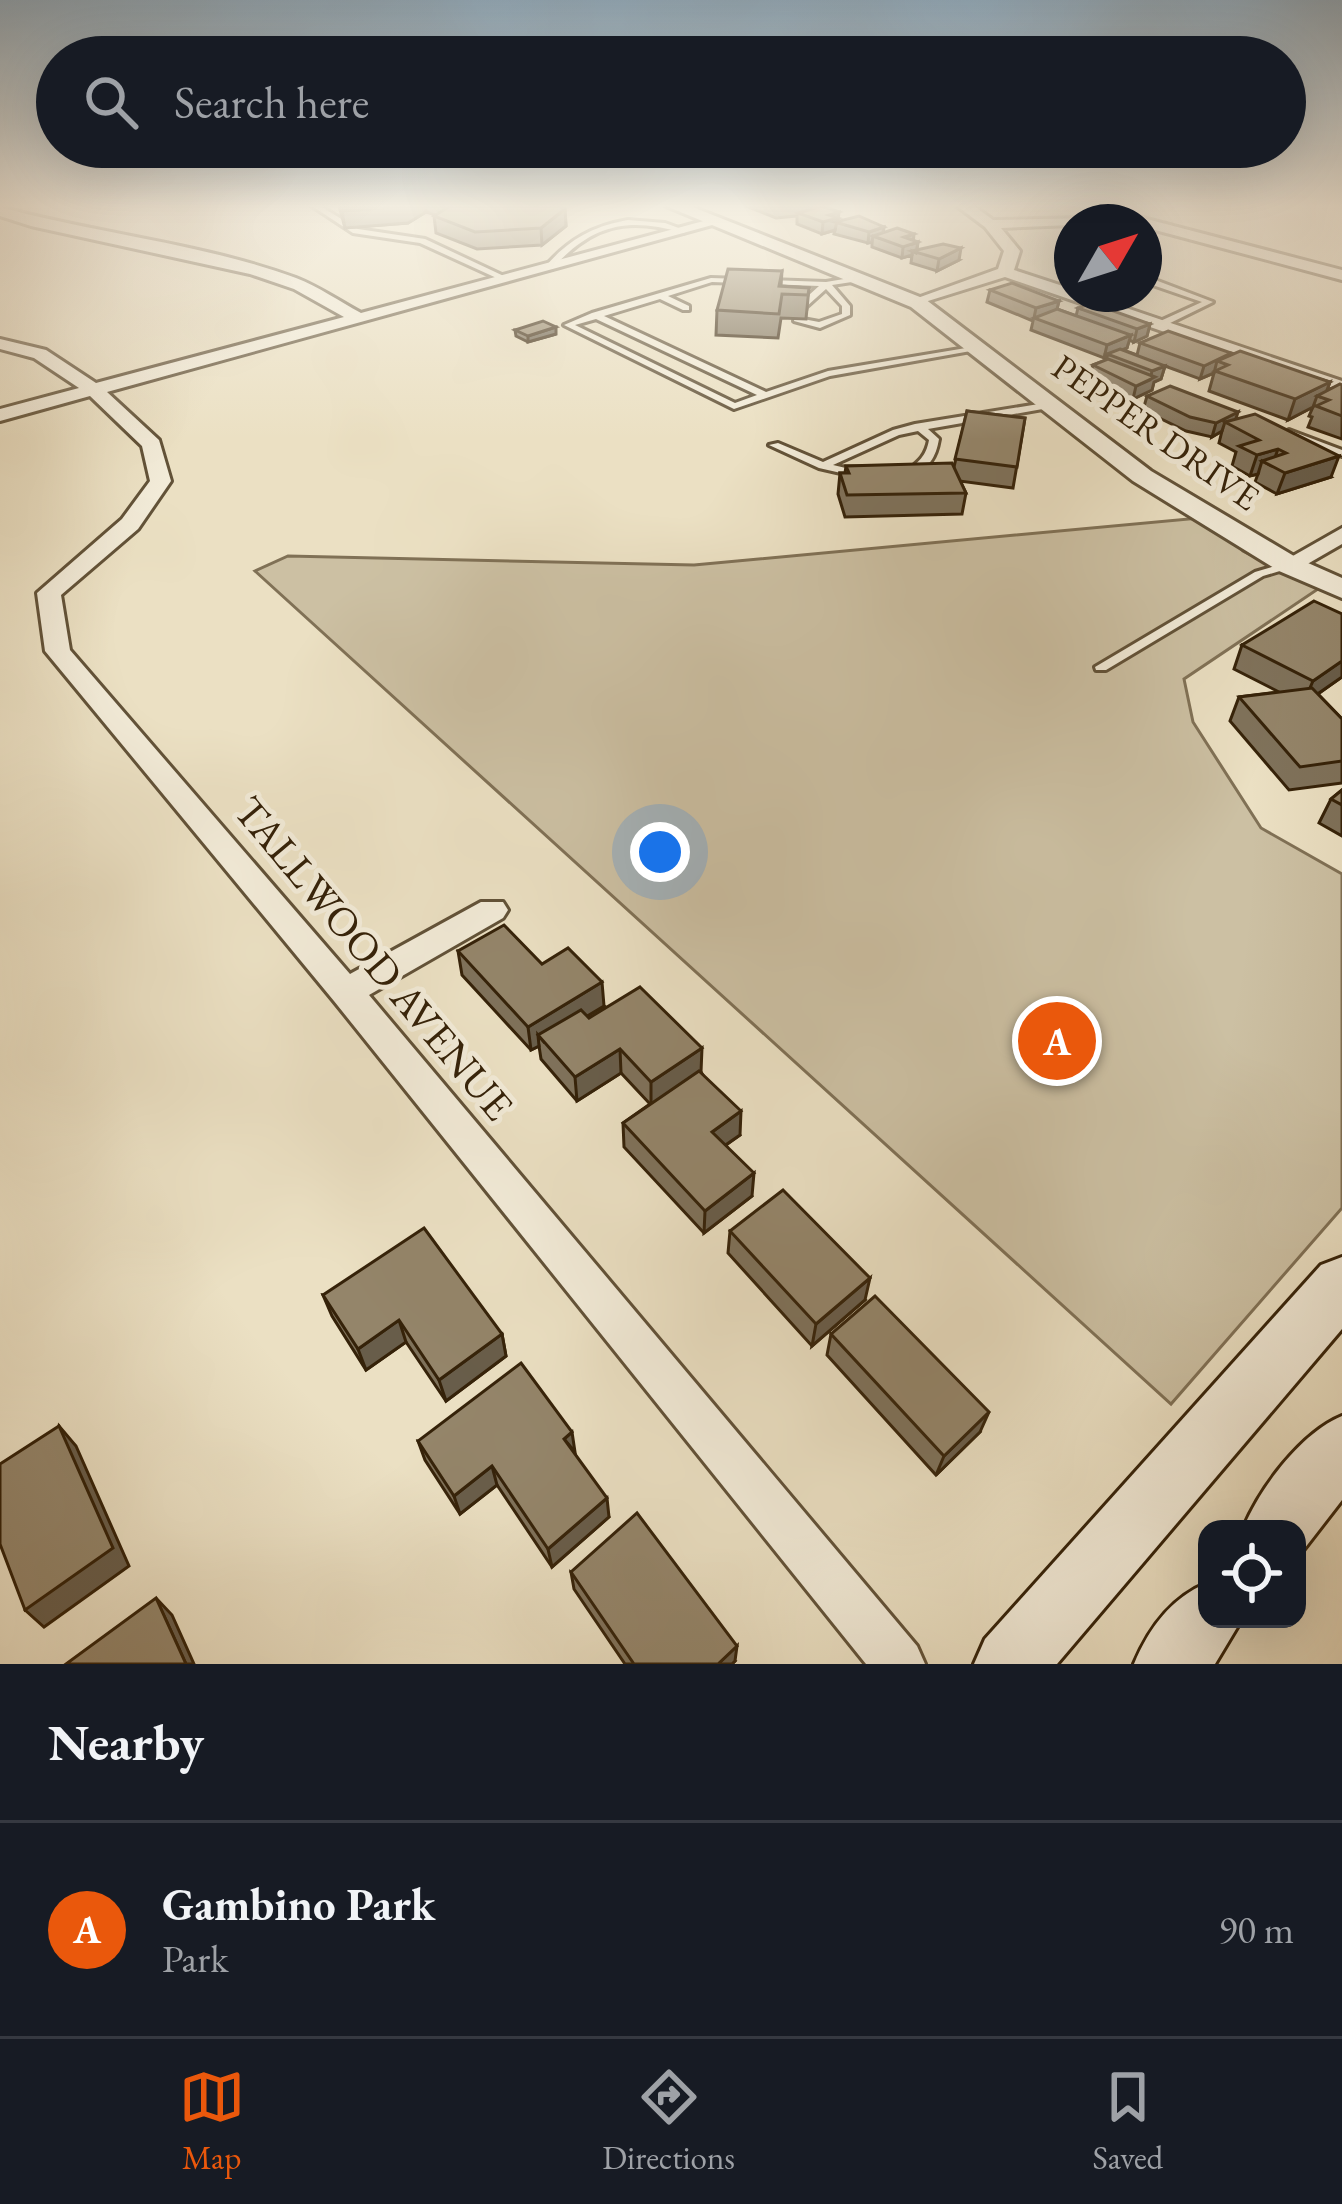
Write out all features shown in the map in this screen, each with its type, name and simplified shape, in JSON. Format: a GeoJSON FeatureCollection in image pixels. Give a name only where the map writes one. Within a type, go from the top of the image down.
{"type":"FeatureCollection","features":[{"type":"Feature","properties":{"kind":"main road"},"geometry":{"type":"LineString","coordinates":[[1010,1664],[1342,1285]]}},
{"type":"Feature","properties":{"kind":"main road"},"geometry":{"type":"LineString","coordinates":[[1284,1520],[1342,1448]]}},
{"type":"Feature","properties":{"kind":"main road"},"geometry":{"type":"LineString","coordinates":[[1170,1664],[1199,1628]]}},
{"type":"Feature","properties":{"kind":"street"},"geometry":{"type":"LineString","coordinates":[[294,284],[357,317]]}},
{"type":"Feature","properties":{"kind":"street"},"geometry":{"type":"LineString","coordinates":[[0,415],[483,284]]}},
{"type":"Feature","properties":{"kind":"street","name":"PEPPER DRIVE"},"geometry":{"type":"LineString","coordinates":[[874,284],[918,304],[1142,476],[1288,565],[1342,589]]}},
{"type":"Feature","properties":{"kind":"street"},"geometry":{"type":"LineString","coordinates":[[918,304],[973,284]]}},
{"type":"Feature","properties":{"kind":"street"},"geometry":{"type":"LineString","coordinates":[[1039,284],[1342,387]]}},
{"type":"Feature","properties":{"kind":"street","name":"TALLWOOD AVENUE"},"geometry":{"type":"LineString","coordinates":[[0,344],[40,354],[94,390],[152,444],[161,482],[130,524],[49,593],[58,651],[346,992],[898,1664]]}},
{"type":"Feature","properties":{"kind":"street"},"geometry":{"type":"LineString","coordinates":[[1288,565],[1342,535]]}},
{"type":"Feature","properties":{"kind":"street"},"geometry":{"type":"LineString","coordinates":[[346,992],[492,910]]}},
{"type":"Feature","properties":{"kind":"lane"},"geometry":{"type":"LineString","coordinates":[[701,284],[569,326],[740,406],[828,374],[978,350]]}},
{"type":"Feature","properties":{"kind":"lane"},"geometry":{"type":"LineString","coordinates":[[820,284],[826,284],[846,306],[846,315],[820,325],[798,321],[802,306],[826,284]]}},
{"type":"Feature","properties":{"kind":"lane"},"geometry":{"type":"LineString","coordinates":[[1160,325],[1209,302],[1162,285]]}},
{"type":"Feature","properties":{"kind":"lane"},"geometry":{"type":"LineString","coordinates":[[659,295],[686,308]]}},
{"type":"Feature","properties":{"kind":"lane"},"geometry":{"type":"LineString","coordinates":[[595,315],[767,396]]}},
{"type":"Feature","properties":{"kind":"lane"},"geometry":{"type":"LineString","coordinates":[[823,466],[876,438],[918,426],[1051,405]]}},
{"type":"Feature","properties":{"kind":"lane"},"geometry":{"type":"LineString","coordinates":[[893,476],[913,472],[930,457],[934,439],[918,426]]}},
{"type":"Feature","properties":{"kind":"lane"},"geometry":{"type":"LineString","coordinates":[[1275,428],[1342,453]]}},
{"type":"Feature","properties":{"kind":"lane"},"geometry":{"type":"LineString","coordinates":[[774,445],[823,466],[878,476]]}},
{"type":"Feature","properties":{"kind":"lane"},"geometry":{"type":"LineString","coordinates":[[1101,667],[1259,574],[1288,565]]}},
{"type":"Feature","properties":{"kind":"shaded area"},"geometry":{"type":"Polygon","coordinates":[[[1210,517],[1243,551],[1318,589],[1184,679],[1193,722],[1261,828],[1342,874],[1342,1208],[1171,1404],[255,571],[288,556],[694,565],[1210,517]]]}},
{"type":"Feature","properties":{"kind":"building"},"geometry":{"type":"Polygon","coordinates":[[[724,284],[809,288],[808,295],[782,294],[779,314],[717,310],[724,284]]]}},
{"type":"Feature","properties":{"kind":"building"},"geometry":{"type":"Polygon","coordinates":[[[1014,284],[1054,299],[1036,308],[990,290],[1014,284]]]}},
{"type":"Feature","properties":{"kind":"building"},"geometry":{"type":"Polygon","coordinates":[[[1054,310],[1066,312],[1131,335],[1107,345],[1034,318],[1054,310]]]}},
{"type":"Feature","properties":{"kind":"building"},"geometry":{"type":"Polygon","coordinates":[[[1089,312],[1116,312],[1150,324],[1137,329],[1089,312]]]}},
{"type":"Feature","properties":{"kind":"building"},"geometry":{"type":"Polygon","coordinates":[[[543,321],[556,327],[528,336],[515,330],[543,321]]]}},
{"type":"Feature","properties":{"kind":"building"},"geometry":{"type":"Polygon","coordinates":[[[1168,331],[1231,353],[1204,366],[1140,343],[1168,331]]]}},
{"type":"Feature","properties":{"kind":"building"},"geometry":{"type":"Polygon","coordinates":[[[1120,349],[1165,366],[1152,371],[1107,354],[1120,349]]]}},
{"type":"Feature","properties":{"kind":"building"},"geometry":{"type":"Polygon","coordinates":[[[1240,351],[1330,382],[1295,399],[1215,371],[1228,365],[1217,361],[1240,351]]]}},
{"type":"Feature","properties":{"kind":"building"},"geometry":{"type":"Polygon","coordinates":[[[1108,359],[1155,377],[1136,386],[1093,365],[1108,359]]]}},
{"type":"Feature","properties":{"kind":"building"},"geometry":{"type":"Polygon","coordinates":[[[1340,384],[1342,416],[1316,406],[1329,400],[1317,396],[1340,384]]]}},
{"type":"Feature","properties":{"kind":"building"},"geometry":{"type":"Polygon","coordinates":[[[1170,386],[1238,412],[1216,423],[1190,417],[1147,396],[1170,386]]]}},
{"type":"Feature","properties":{"kind":"building"},"geometry":{"type":"Polygon","coordinates":[[[967,411],[1025,418],[1017,467],[955,459],[967,411]]]}},
{"type":"Feature","properties":{"kind":"building"},"geometry":{"type":"Polygon","coordinates":[[[1255,414],[1339,456],[1285,473],[1262,461],[1286,453],[1278,449],[1257,455],[1239,446],[1259,440],[1225,422],[1255,414]]]}},
{"type":"Feature","properties":{"kind":"building"},"geometry":{"type":"Polygon","coordinates":[[[952,463],[966,493],[847,495],[840,473],[849,473],[846,466],[952,463]]]}},
{"type":"Feature","properties":{"kind":"building"},"geometry":{"type":"Polygon","coordinates":[[[1314,601],[1342,614],[1342,661],[1313,681],[1242,645],[1314,601]]]}},
{"type":"Feature","properties":{"kind":"building"},"geometry":{"type":"Polygon","coordinates":[[[1312,688],[1342,719],[1342,761],[1300,767],[1239,697],[1312,688]]]}},
{"type":"Feature","properties":{"kind":"building"},"geometry":{"type":"Polygon","coordinates":[[[504,925],[542,964],[568,948],[602,982],[528,1027],[458,951],[504,925]]]}},
{"type":"Feature","properties":{"kind":"building"},"geometry":{"type":"Polygon","coordinates":[[[640,987],[702,1048],[651,1082],[620,1049],[575,1077],[538,1035],[581,1010],[589,1018],[640,987]]]}},
{"type":"Feature","properties":{"kind":"building"},"geometry":{"type":"Polygon","coordinates":[[[699,1071],[741,1111],[712,1132],[754,1173],[705,1211],[623,1123],[699,1071]]]}},
{"type":"Feature","properties":{"kind":"building"},"geometry":{"type":"Polygon","coordinates":[[[783,1190],[870,1278],[816,1324],[730,1231],[783,1190]]]}},
{"type":"Feature","properties":{"kind":"building"},"geometry":{"type":"Polygon","coordinates":[[[424,1228],[502,1334],[439,1380],[399,1320],[358,1349],[323,1295],[424,1228]]]}},
{"type":"Feature","properties":{"kind":"building"},"geometry":{"type":"Polygon","coordinates":[[[875,1296],[989,1412],[944,1456],[831,1334],[875,1296]]]}},
{"type":"Feature","properties":{"kind":"building"},"geometry":{"type":"Polygon","coordinates":[[[521,1363],[572,1432],[564,1439],[607,1498],[548,1549],[492,1466],[454,1496],[418,1441],[521,1363]]]}},
{"type":"Feature","properties":{"kind":"building"},"geometry":{"type":"Polygon","coordinates":[[[59,1426],[113,1548],[25,1610],[0,1544],[0,1464],[59,1426]]]}},
{"type":"Feature","properties":{"kind":"building"},"geometry":{"type":"Polygon","coordinates":[[[637,1513],[737,1646],[718,1664],[634,1664],[571,1572],[637,1513]]]}},
{"type":"Feature","properties":{"kind":"building"},"geometry":{"type":"Polygon","coordinates":[[[156,1598],[186,1664],[66,1664],[156,1598]]]}},
{"type":"Feature","properties":{"kind":"place","name":"Gambino Park"},"geometry":{"type":"Point","coordinates":[1057,1041]}}]}
